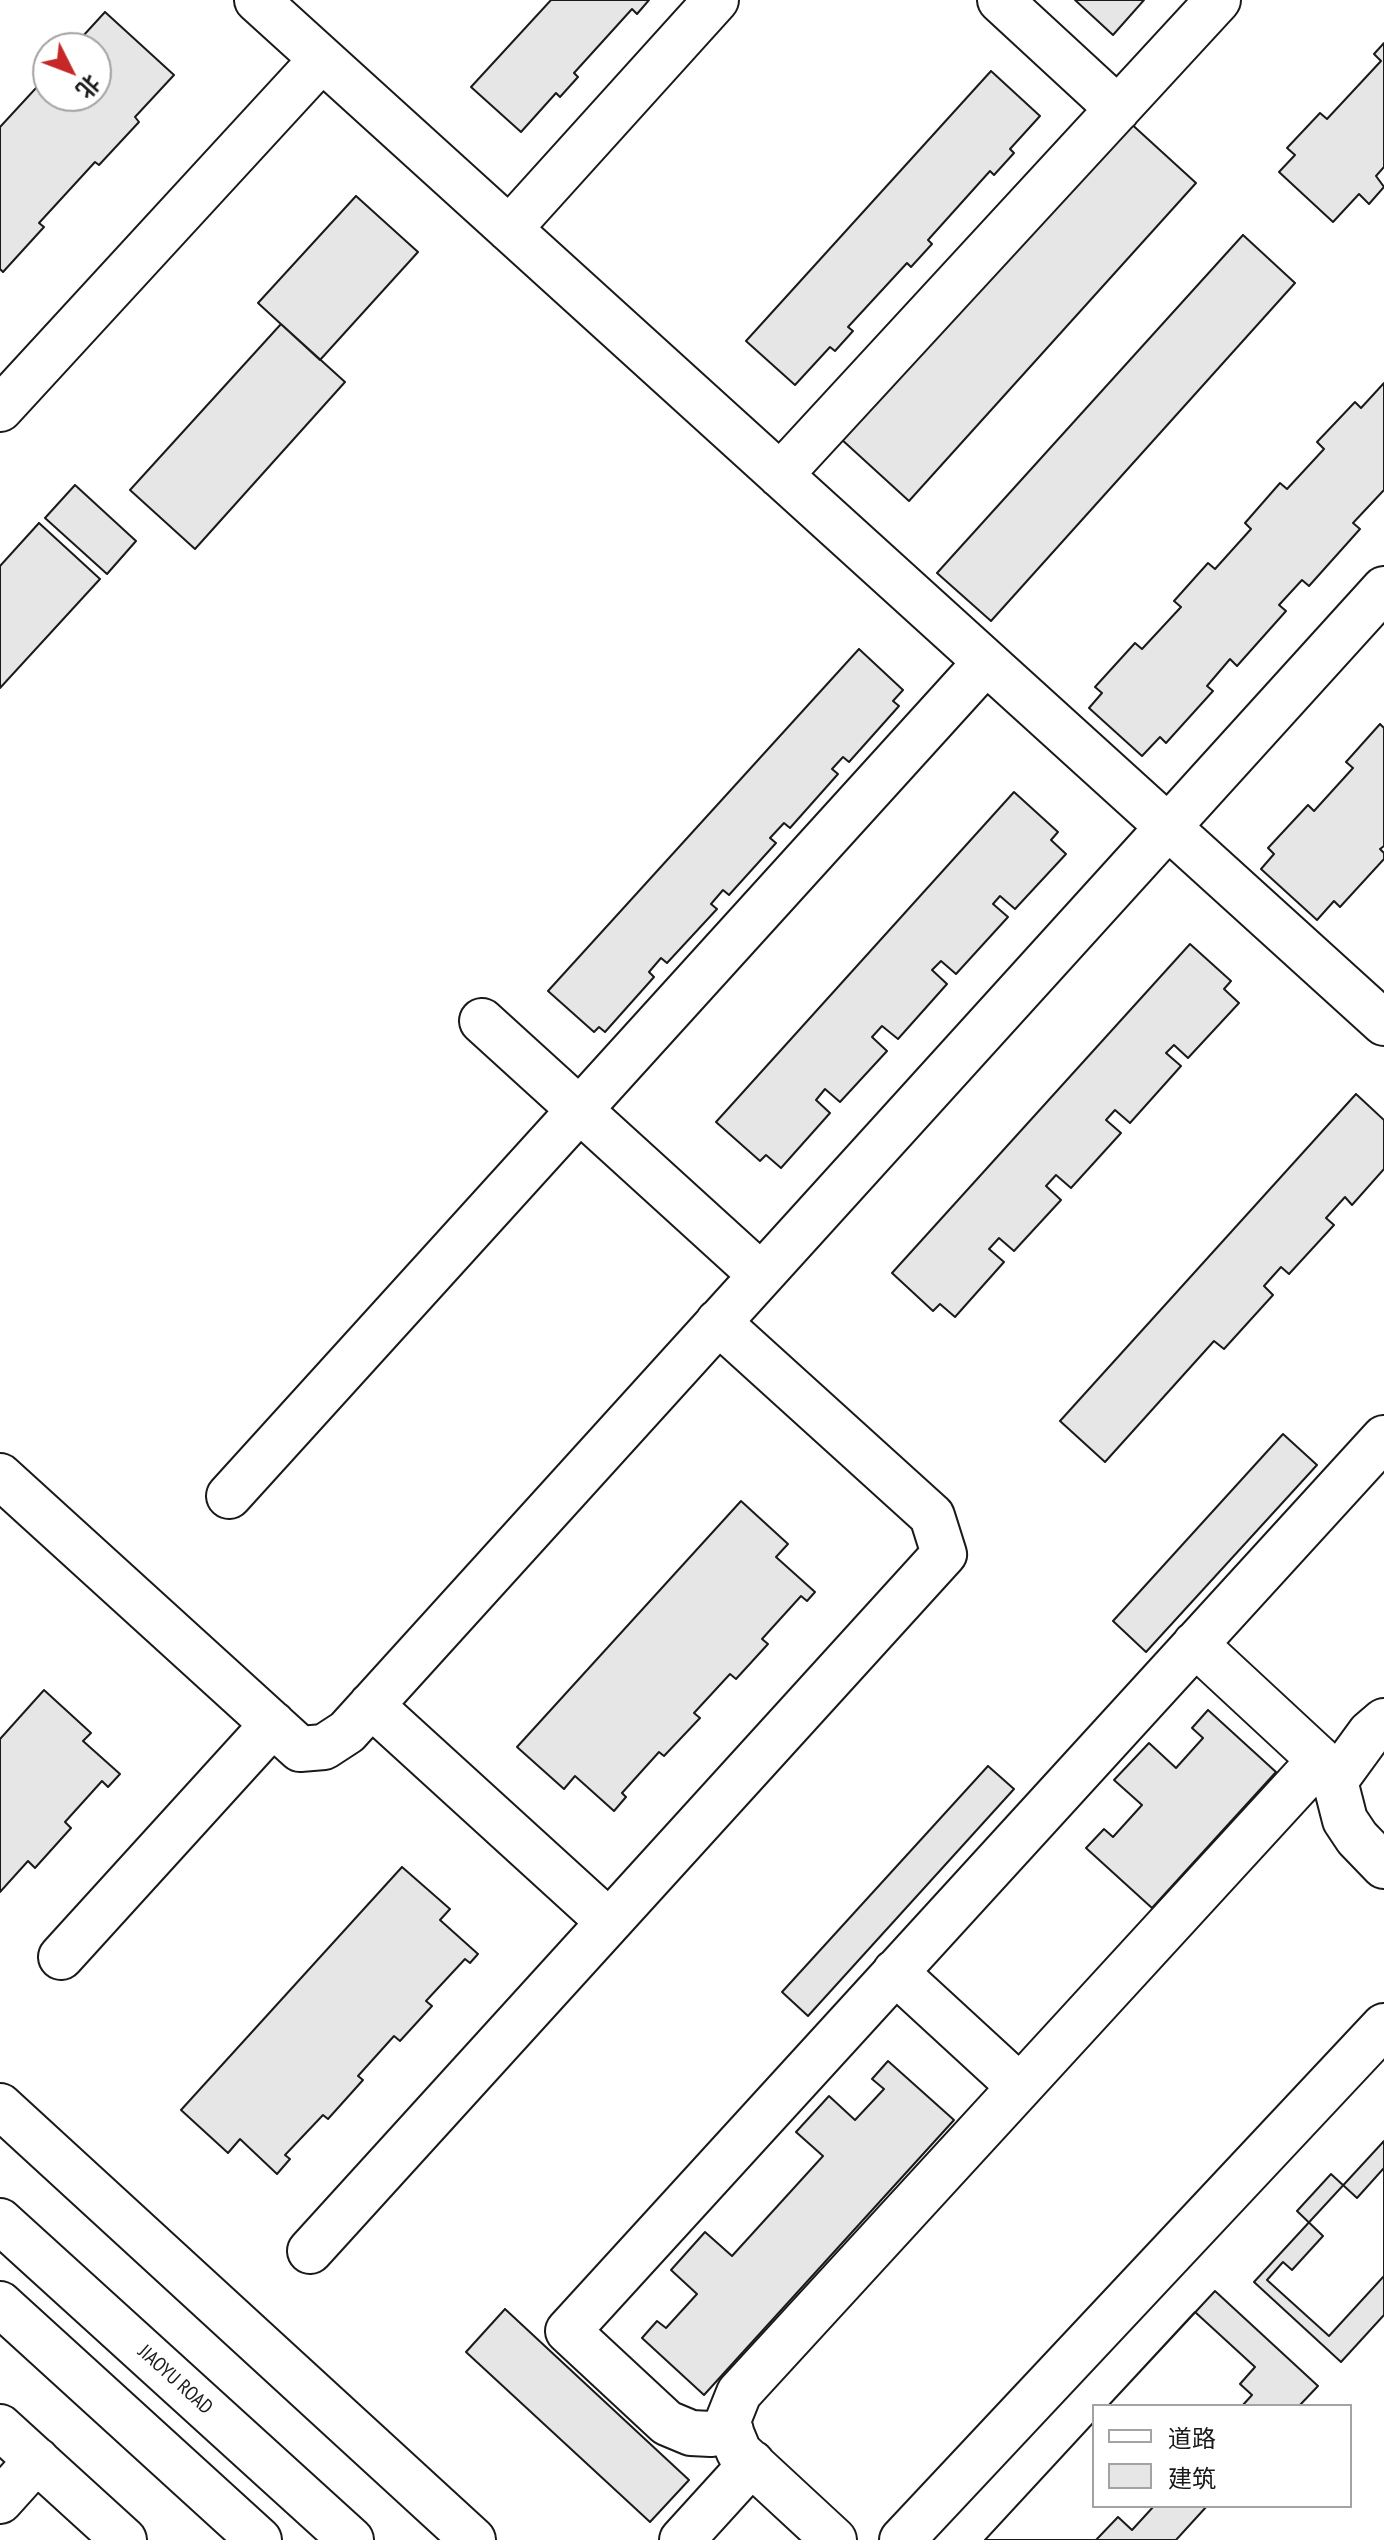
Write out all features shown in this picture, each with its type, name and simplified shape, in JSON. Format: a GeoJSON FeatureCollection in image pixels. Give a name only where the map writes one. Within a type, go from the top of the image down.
{"type":"FeatureCollection","features":[{"type":"Feature","properties":{"kind":"main road"},"geometry":{"type":"LineString","coordinates":[[257,0],[1384,1023]]}},
{"type":"Feature","properties":{"kind":"main road"},"geometry":{"type":"LineString","coordinates":[[509,229],[716,0]]}},
{"type":"Feature","properties":{"kind":"main road"},"geometry":{"type":"LineString","coordinates":[[1000,0],[1118,109]]}},
{"type":"Feature","properties":{"kind":"main road"},"geometry":{"type":"LineString","coordinates":[[780,475],[1218,0]]}},
{"type":"Feature","properties":{"kind":"main road"},"geometry":{"type":"LineString","coordinates":[[0,409],[322,59]]}},
{"type":"Feature","properties":{"kind":"main road"},"geometry":{"type":"LineString","coordinates":[[0,1476],[300,1749],[324,1747],[347,1732],[1384,589]]}},
{"type":"Feature","properties":{"kind":"main road"},"geometry":{"type":"LineString","coordinates":[[229,1496],[986,662]]}},
{"type":"Feature","properties":{"kind":"main road"},"geometry":{"type":"LineString","coordinates":[[482,1021],[761,1275]]}},
{"type":"Feature","properties":{"kind":"main road"},"geometry":{"type":"LineString","coordinates":[[310,2251],[944,1554],[932,1516],[718,1322]]}},
{"type":"Feature","properties":{"kind":"main road"},"geometry":{"type":"LineString","coordinates":[[741,2447],[711,2434],[691,2433],[667,2423],[568,2331],[1384,1438]]}},
{"type":"Feature","properties":{"kind":"main road"},"geometry":{"type":"LineString","coordinates":[[1195,1644],[1327,1770],[1345,1820],[1357,1838],[1384,1866]]}},
{"type":"Feature","properties":{"kind":"main road"},"geometry":{"type":"LineString","coordinates":[[371,1705],[609,1922]]}},
{"type":"Feature","properties":{"kind":"main road"},"geometry":{"type":"LineString","coordinates":[[819,2535],[741,2447],[727,2423],[739,2393],[1020,2087],[1327,1770],[1384,1721]]}},
{"type":"Feature","properties":{"kind":"main road"},"geometry":{"type":"LineString","coordinates":[[61,1957],[273,1724]]}},
{"type":"Feature","properties":{"kind":"main road"},"geometry":{"type":"LineString","coordinates":[[895,1972],[1020,2087]]}},
{"type":"Feature","properties":{"kind":"main road"},"geometry":{"type":"LineString","coordinates":[[902,2540],[1384,2026]]}},
{"type":"Feature","properties":{"kind":"main road"},"geometry":{"type":"LineString","coordinates":[[0,2106],[473,2540]]}},
{"type":"Feature","properties":{"kind":"main road","name":"JIAOYU ROAD"},"geometry":{"type":"LineString","coordinates":[[0,2221],[351,2540]]}},
{"type":"Feature","properties":{"kind":"main road"},"geometry":{"type":"LineString","coordinates":[[0,2304],[259,2540]]}},
{"type":"Feature","properties":{"kind":"main road"},"geometry":{"type":"LineString","coordinates":[[0,2427],[124,2540]]}},
{"type":"Feature","properties":{"kind":"main road"},"geometry":{"type":"LineString","coordinates":[[682,2540],[741,2447]]}},
{"type":"Feature","properties":{"kind":"main road"},"geometry":{"type":"LineString","coordinates":[[0,2501],[37,2460]]}},
{"type":"Feature","properties":{"kind":"building"},"geometry":{"type":"Polygon","coordinates":[[[551,0],[649,0],[637,14],[632,9],[574,73],[578,77],[560,97],[556,93],[521,132],[471,87],[551,0]]]}},
{"type":"Feature","properties":{"kind":"building"},"geometry":{"type":"Polygon","coordinates":[[[1075,0],[1144,0],[1113,35],[1075,0]]]}},
{"type":"Feature","properties":{"kind":"building"},"geometry":{"type":"Polygon","coordinates":[[[105,12],[174,75],[135,117],[139,122],[99,165],[95,162],[39,223],[44,227],[3,272],[0,269],[0,127],[32,92],[32,112],[112,112],[112,32],[87,32],[105,12]]]}},
{"type":"Feature","properties":{"kind":"building"},"geometry":{"type":"Polygon","coordinates":[[[1384,43],[1384,167],[1376,176],[1384,187],[1369,204],[1359,194],[1333,222],[1279,172],[1295,155],[1287,148],[1320,113],[1327,119],[1381,61],[1374,54],[1384,43]]]}},
{"type":"Feature","properties":{"kind":"building"},"geometry":{"type":"Polygon","coordinates":[[[991,71],[1040,116],[1010,149],[1014,153],[994,175],[990,171],[928,240],[932,244],[911,267],[907,263],[848,327],[853,331],[835,351],[830,347],[795,385],[746,341],[991,71]]]}},
{"type":"Feature","properties":{"kind":"building"},"geometry":{"type":"Polygon","coordinates":[[[1127,120],[1196,183],[909,501],[840,438],[1127,120]]]}},
{"type":"Feature","properties":{"kind":"building"},"geometry":{"type":"Polygon","coordinates":[[[356,196],[418,252],[320,360],[258,303],[356,196]]]}},
{"type":"Feature","properties":{"kind":"building"},"geometry":{"type":"Polygon","coordinates":[[[1243,235],[1295,283],[991,621],[937,573],[1243,235]]]}},
{"type":"Feature","properties":{"kind":"building"},"geometry":{"type":"Polygon","coordinates":[[[281,324],[345,382],[195,549],[130,490],[281,324]]]}},
{"type":"Feature","properties":{"kind":"building"},"geometry":{"type":"Polygon","coordinates":[[[1384,383],[1384,490],[1353,523],[1360,529],[1309,586],[1302,580],[1279,605],[1286,611],[1237,666],[1230,659],[1207,686],[1213,691],[1166,743],[1160,737],[1142,756],[1089,708],[1102,693],[1095,687],[1135,643],[1142,649],[1181,607],[1174,601],[1208,563],[1215,569],[1251,529],[1245,523],[1280,483],[1287,489],[1324,449],[1317,442],[1355,402],[1361,408],[1384,383]]]}},
{"type":"Feature","properties":{"kind":"building"},"geometry":{"type":"Polygon","coordinates":[[[75,485],[136,541],[107,574],[45,518],[75,485]]]}},
{"type":"Feature","properties":{"kind":"building"},"geometry":{"type":"Polygon","coordinates":[[[39,523],[100,579],[0,688],[0,566],[39,523]]]}},
{"type":"Feature","properties":{"kind":"building"},"geometry":{"type":"Polygon","coordinates":[[[859,649],[903,690],[893,701],[899,706],[849,762],[843,757],[832,769],[838,774],[790,828],[784,823],[770,838],[776,843],[729,895],[723,890],[711,904],[717,909],[667,963],[661,958],[649,972],[654,977],[605,1032],[599,1027],[594,1032],[548,991],[859,649]]]}},
{"type":"Feature","properties":{"kind":"building"},"geometry":{"type":"Polygon","coordinates":[[[1380,724],[1384,728],[1384,846],[1380,849],[1384,859],[1340,907],[1334,901],[1317,920],[1261,869],[1274,854],[1268,848],[1308,805],[1314,811],[1353,768],[1346,762],[1380,724]]]}},
{"type":"Feature","properties":{"kind":"building"},"geometry":{"type":"Polygon","coordinates":[[[1014,792],[1058,832],[1051,840],[1066,854],[1015,909],[1000,896],[993,904],[1008,917],[956,974],[941,961],[932,970],[947,984],[898,1039],[882,1026],[872,1037],[887,1051],[840,1102],[825,1089],[816,1100],[830,1113],[781,1168],[766,1155],[760,1161],[716,1122],[1014,792]]]}},
{"type":"Feature","properties":{"kind":"building"},"geometry":{"type":"Polygon","coordinates":[[[1190,944],[1231,981],[1224,989],[1239,1003],[1188,1058],[1174,1045],[1166,1053],[1181,1066],[1130,1123],[1115,1110],[1106,1120],[1121,1133],[1071,1188],[1056,1175],[1046,1186],[1061,1200],[1014,1251],[999,1238],[989,1249],[1004,1262],[955,1317],[940,1304],[933,1311],[892,1273],[1190,944]]]}},
{"type":"Feature","properties":{"kind":"building"},"geometry":{"type":"Polygon","coordinates":[[[1356,1094],[1384,1120],[1384,1169],[1352,1205],[1345,1197],[1326,1218],[1334,1225],[1289,1274],[1281,1267],[1264,1286],[1273,1295],[1224,1349],[1214,1341],[1105,1462],[1060,1421],[1356,1094]]]}},
{"type":"Feature","properties":{"kind":"building"},"geometry":{"type":"Polygon","coordinates":[[[1283,1434],[1317,1465],[1146,1652],[1113,1621],[1283,1434]]]}},
{"type":"Feature","properties":{"kind":"building"},"geometry":{"type":"Polygon","coordinates":[[[741,1501],[788,1544],[776,1557],[815,1592],[807,1601],[801,1596],[762,1639],[768,1644],[736,1679],[730,1674],[694,1713],[700,1718],[664,1756],[659,1752],[622,1793],[626,1797],[614,1811],[575,1776],[564,1789],[517,1747],[741,1501]]]}},
{"type":"Feature","properties":{"kind":"building"},"geometry":{"type":"Polygon","coordinates":[[[44,1690],[91,1733],[83,1741],[120,1774],[108,1787],[102,1781],[65,1822],[71,1828],[35,1868],[28,1861],[0,1892],[0,1739],[44,1690]]]}},
{"type":"Feature","properties":{"kind":"building"},"geometry":{"type":"Polygon","coordinates":[[[1208,1710],[1276,1772],[1152,1908],[1086,1848],[1104,1829],[1113,1837],[1142,1805],[1114,1780],[1149,1743],[1176,1768],[1203,1738],[1192,1728],[1208,1710]]]}},
{"type":"Feature","properties":{"kind":"building"},"geometry":{"type":"Polygon","coordinates":[[[988,1766],[1014,1789],[808,2016],[782,1992],[988,1766]]]}},
{"type":"Feature","properties":{"kind":"building"},"geometry":{"type":"Polygon","coordinates":[[[402,1867],[450,1909],[440,1920],[478,1954],[470,1963],[465,1959],[426,2001],[432,2006],[400,2041],[394,2036],[358,2076],[363,2080],[328,2119],[323,2115],[285,2155],[290,2159],[277,2174],[240,2139],[228,2153],[181,2110],[402,1867]]]}},
{"type":"Feature","properties":{"kind":"building"},"geometry":{"type":"Polygon","coordinates":[[[888,2061],[954,2120],[704,2395],[642,2338],[657,2321],[666,2328],[697,2294],[671,2270],[705,2232],[732,2256],[823,2156],[796,2132],[829,2096],[855,2120],[884,2089],[872,2079],[888,2061]]]}},
{"type":"Feature","properties":{"kind":"building"},"geometry":{"type":"Polygon","coordinates":[[[1384,2141],[1384,2315],[1341,2362],[1254,2282],[1384,2141]]]}},
{"type":"Feature","properties":{"kind":"building"},"geometry":{"type":"Polygon","coordinates":[[[1384,2168],[1384,2276],[1329,2336],[1267,2280],[1283,2262],[1292,2270],[1323,2236],[1297,2211],[1331,2174],[1357,2198],[1384,2168]]]}},
{"type":"Feature","properties":{"kind":"building"},"geometry":{"type":"Polygon","coordinates":[[[1215,2291],[1318,2386],[1301,2404],[1110,2404],[1215,2291]]]}},
{"type":"Feature","properties":{"kind":"building"},"geometry":{"type":"Polygon","coordinates":[[[505,2309],[689,2480],[650,2522],[466,2352],[505,2309]]]}},
{"type":"Feature","properties":{"kind":"building"},"geometry":{"type":"Polygon","coordinates":[[[1195,2312],[1255,2367],[1240,2384],[1252,2395],[1244,2404],[1110,2404],[1195,2312]]]}},
{"type":"Feature","properties":{"kind":"building"},"geometry":{"type":"Polygon","coordinates":[[[1092,2424],[1092,2508],[1152,2508],[1132,2530],[1118,2517],[1096,2540],[985,2540],[1092,2424]]]}},
{"type":"Feature","properties":{"kind":"building"},"geometry":{"type":"Polygon","coordinates":[[[1092,2424],[1092,2508],[1205,2508],[1176,2540],[985,2540],[1092,2424]]]}}]}
